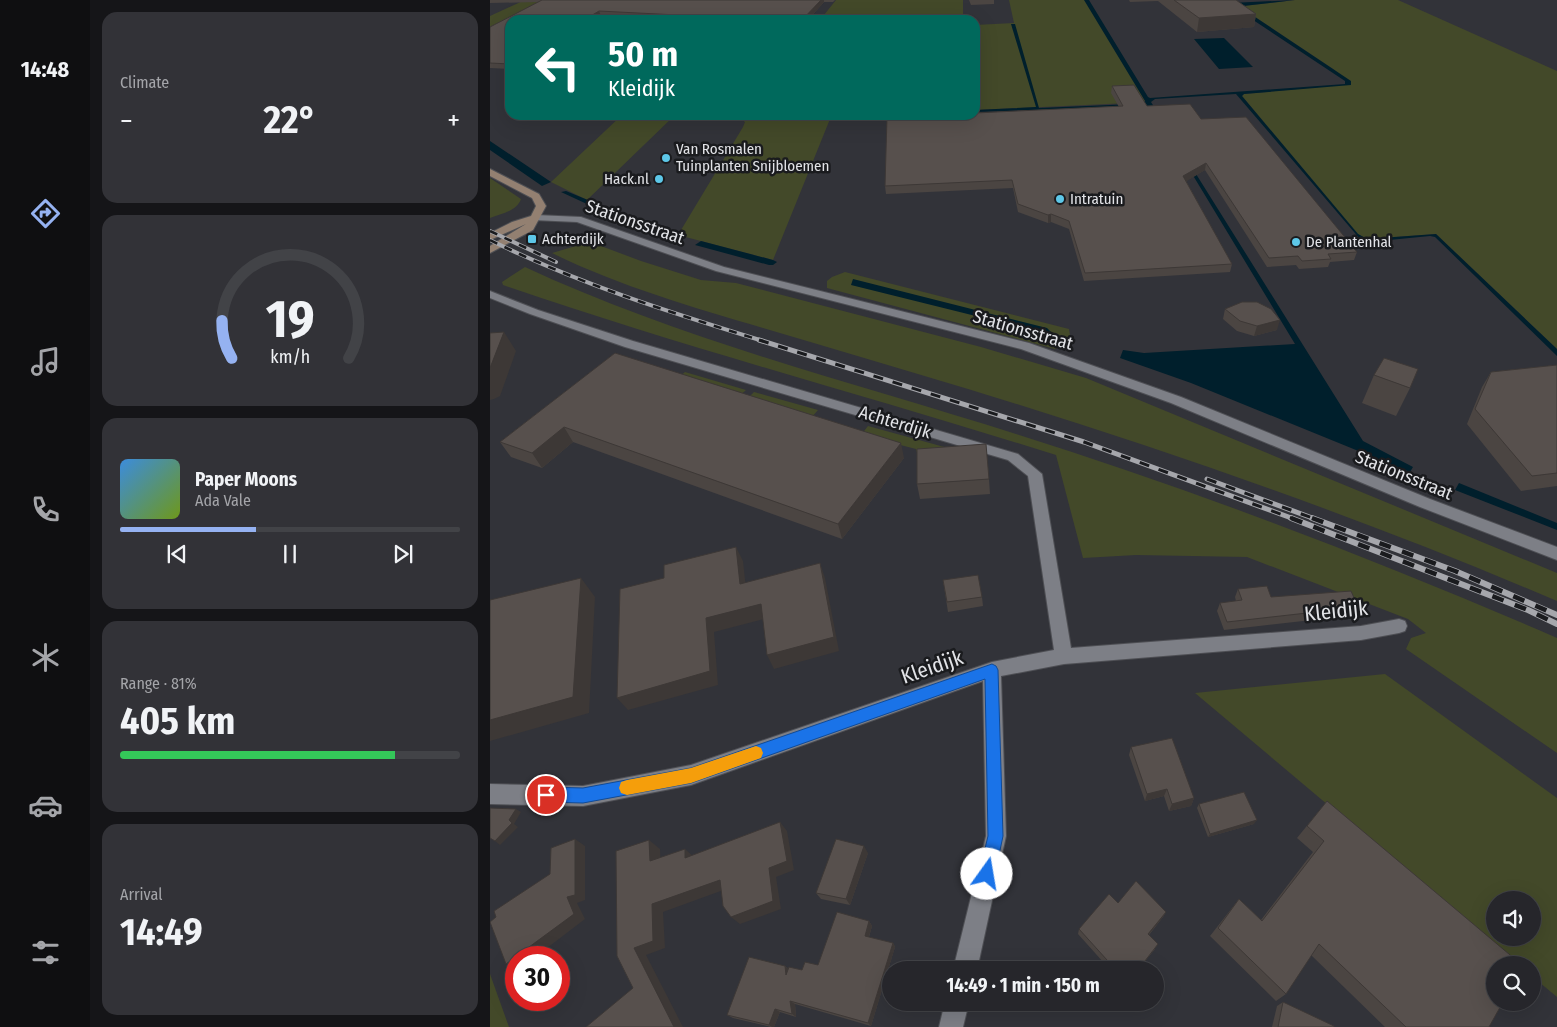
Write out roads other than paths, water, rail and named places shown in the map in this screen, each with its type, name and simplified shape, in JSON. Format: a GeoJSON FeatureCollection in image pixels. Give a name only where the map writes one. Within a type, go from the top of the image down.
{"type":"FeatureCollection","features":[{"type":"Feature","properties":{"kind":"street"},"geometry":{"type":"LineString","coordinates":[[490,172],[536,196],[541,206],[529,228],[490,250]]}},
{"type":"Feature","properties":{"kind":"street"},"geometry":{"type":"LineString","coordinates":[[490,237],[515,224],[536,218]]}},
{"type":"Feature","properties":{"kind":"street","name":"Stationsstraat"},"geometry":{"type":"LineString","coordinates":[[536,218],[578,219],[666,252],[720,269],[1025,346],[1176,400],[1557,554]]}},
{"type":"Feature","properties":{"kind":"street","name":"Achterdijk"},"geometry":{"type":"LineString","coordinates":[[490,294],[534,312],[630,344],[1012,456],[1025,464],[1035,474],[1064,656]]}},
{"type":"Feature","properties":{"kind":"street","name":"Kleidijk"},"geometry":{"type":"LineString","coordinates":[[490,794],[583,796],[691,776],[992,670],[1064,656],[1361,633],[1399,626]]}},
{"type":"Feature","properties":{"kind":"street"},"geometry":{"type":"LineString","coordinates":[[967,961],[996,836],[992,670]]}},
{"type":"Feature","properties":{"kind":"street"},"geometry":{"type":"LineString","coordinates":[[952,1027],[955,1011]]}},
{"type":"Feature","properties":{"kind":"water"},"geometry":{"type":"Polygon","coordinates":[[[1084,0],[1089,0],[1150,98],[1345,84],[1345,81],[1223,0],[1231,3],[1295,0],[1243,6],[1246,11],[1351,81],[1351,85],[1244,94],[1242,96],[1358,234],[1367,239],[1436,234],[1557,349],[1557,356],[1435,237],[1369,242],[1360,239],[1236,94],[1155,99],[1151,102],[1363,441],[1413,467],[1410,472],[1191,383],[1120,358],[1123,350],[1144,353],[1295,344],[1151,106],[980,112],[980,110],[1036,107],[1011,24],[1015,24],[1039,108],[1133,104],[1145,101],[1084,0]]]}},
{"type":"Feature","properties":{"kind":"water"},"geometry":{"type":"Polygon","coordinates":[[[1224,38],[1253,67],[1219,69],[1194,39],[1224,38]]]}},
{"type":"Feature","properties":{"kind":"water"},"geometry":{"type":"Polygon","coordinates":[[[490,141],[551,182],[542,186],[490,150],[490,141]]]}},
{"type":"Feature","properties":{"kind":"water"},"geometry":{"type":"Polygon","coordinates":[[[566,191],[634,219],[628,223],[561,192],[566,191]]]}},
{"type":"Feature","properties":{"kind":"water"},"geometry":{"type":"Polygon","coordinates":[[[701,241],[777,262],[769,265],[695,245],[701,241]]]}},
{"type":"Feature","properties":{"kind":"water"},"geometry":{"type":"Polygon","coordinates":[[[853,279],[1047,328],[1051,332],[1048,334],[851,285],[853,279]]]}},
{"type":"Feature","properties":{"kind":"water"},"geometry":{"type":"Polygon","coordinates":[[[1459,483],[1557,523],[1557,530],[1455,490],[1459,483]]]}},
{"type":"Feature","properties":{"kind":"railway"},"geometry":{"type":"LineString","coordinates":[[490,231],[556,262]]}},
{"type":"Feature","properties":{"kind":"railway"},"geometry":{"type":"LineString","coordinates":[[490,240],[591,284],[763,341]]}},
{"type":"Feature","properties":{"kind":"railway"},"geometry":{"type":"LineString","coordinates":[[759,340],[1084,442],[1294,519]]}},
{"type":"Feature","properties":{"kind":"railway"},"geometry":{"type":"LineString","coordinates":[[1207,479],[1315,519]]}},
{"type":"Feature","properties":{"kind":"railway"},"geometry":{"type":"LineString","coordinates":[[1291,518],[1528,610],[1557,624]]}},
{"type":"Feature","properties":{"kind":"railway"},"geometry":{"type":"LineString","coordinates":[[1312,518],[1455,571],[1557,615]]}},
{"type":"Feature","properties":{"kind":"place","name":"Van Rosmalen Tuinplanten Snijbloemen"},"geometry":{"type":"Point","coordinates":[666,158]}},
{"type":"Feature","properties":{"kind":"place","name":"Hack.nl"},"geometry":{"type":"Point","coordinates":[659,179]}},
{"type":"Feature","properties":{"kind":"place","name":"Intratuin"},"geometry":{"type":"Point","coordinates":[1060,199]}},
{"type":"Feature","properties":{"kind":"place","name":"Achterdijk"},"geometry":{"type":"Point","coordinates":[532,239]}},
{"type":"Feature","properties":{"kind":"place","name":"De Plantenhal"},"geometry":{"type":"Point","coordinates":[1296,242]}}]}
